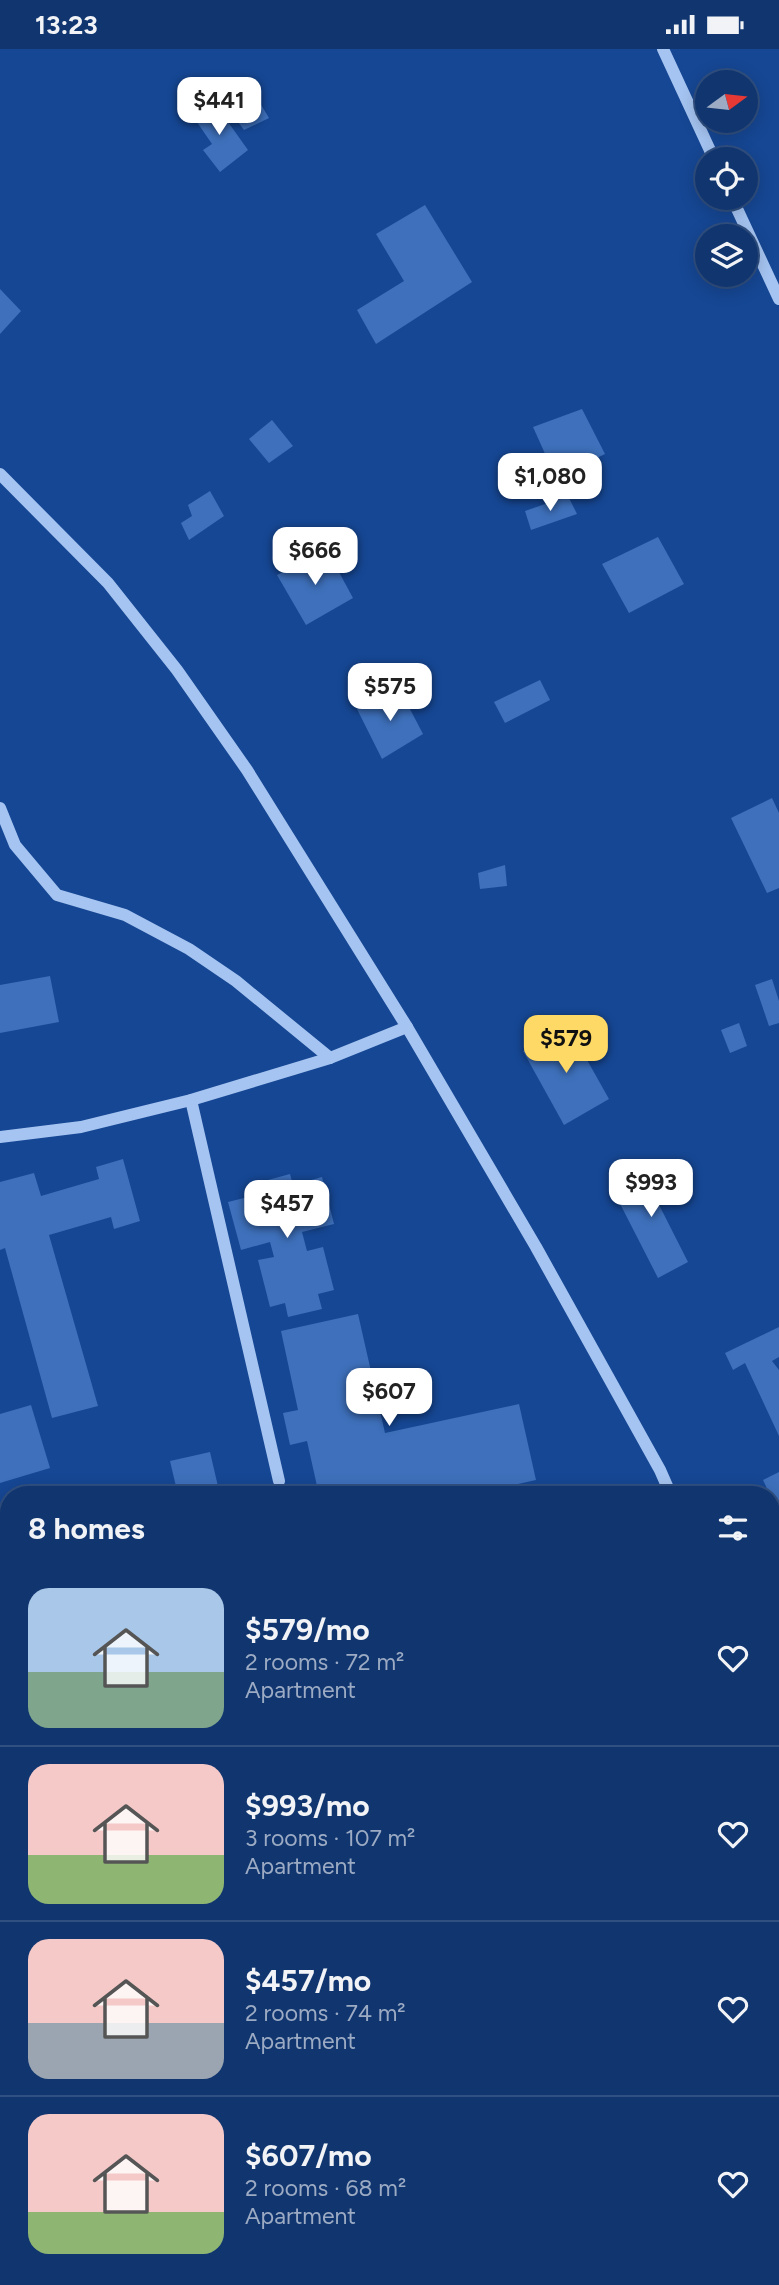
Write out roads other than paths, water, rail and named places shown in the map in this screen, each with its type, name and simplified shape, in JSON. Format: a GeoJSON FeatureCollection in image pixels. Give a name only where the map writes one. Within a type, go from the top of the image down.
{"type":"FeatureCollection","features":[{"type":"Feature","properties":{"kind":"street"},"geometry":{"type":"LineString","coordinates":[[663,49],[708,147]]}},
{"type":"Feature","properties":{"kind":"street"},"geometry":{"type":"LineString","coordinates":[[738,210],[779,299]]}},
{"type":"Feature","properties":{"kind":"street"},"geometry":{"type":"LineString","coordinates":[[0,474],[108,583],[177,670],[247,770],[407,1027],[536,1247],[667,1486]]}},
{"type":"Feature","properties":{"kind":"street"},"geometry":{"type":"LineString","coordinates":[[0,808],[15,845],[57,895],[125,915],[189,949],[236,981],[330,1058]]}},
{"type":"Feature","properties":{"kind":"street"},"geometry":{"type":"LineString","coordinates":[[0,1137],[81,1127],[191,1100],[330,1058],[407,1027]]}},
{"type":"Feature","properties":{"kind":"street"},"geometry":{"type":"LineString","coordinates":[[191,1100],[279,1481]]}}]}
